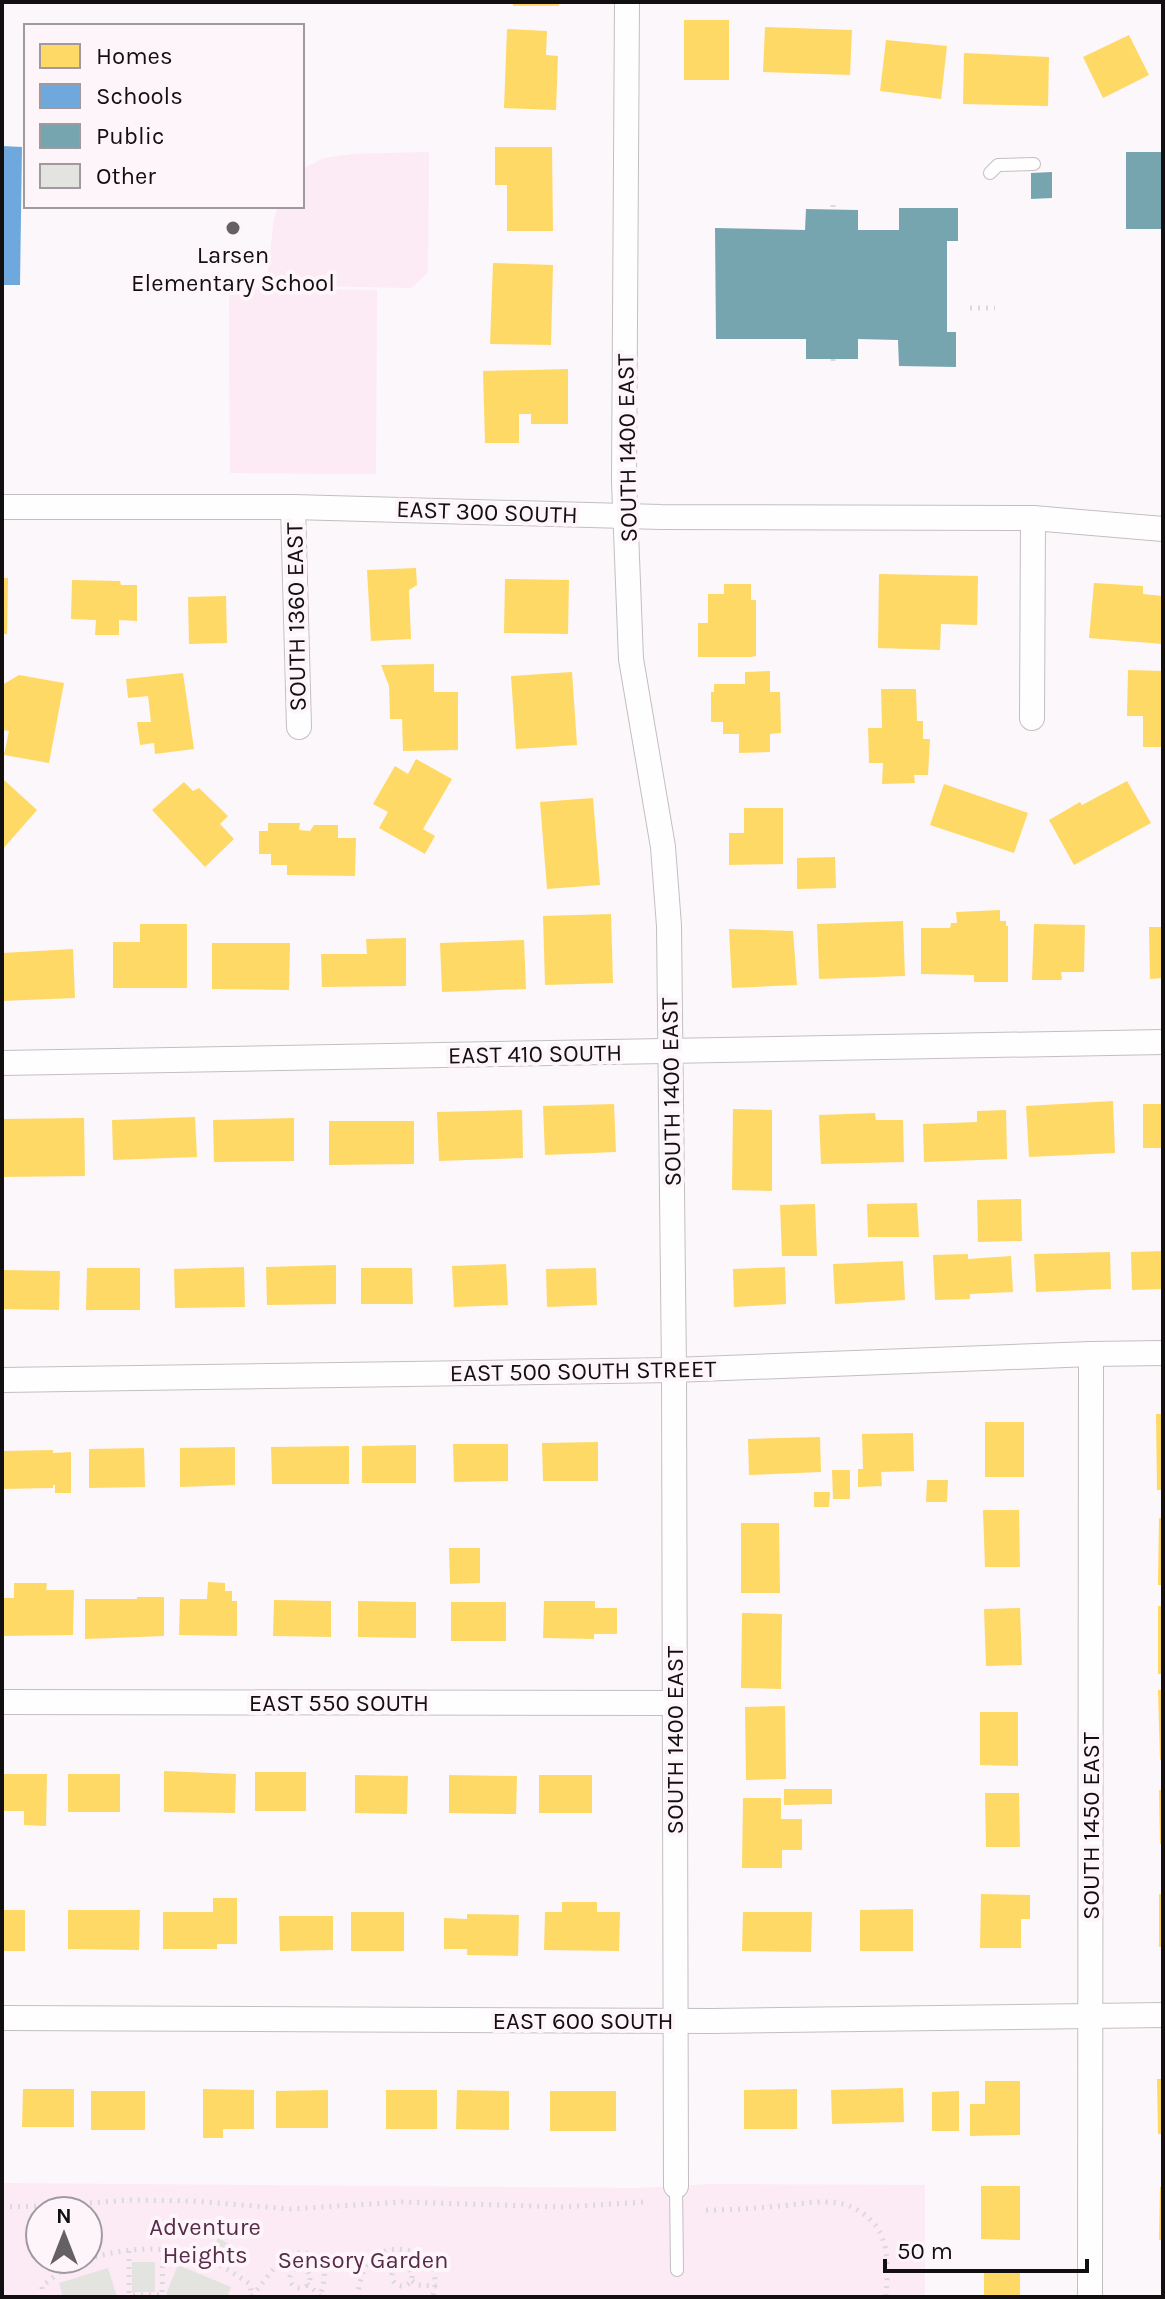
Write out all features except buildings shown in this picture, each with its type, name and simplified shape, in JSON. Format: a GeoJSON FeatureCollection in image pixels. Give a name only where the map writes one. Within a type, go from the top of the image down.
{"type":"FeatureCollection","features":[{"type":"Feature","properties":{"kind":"street","name":"SOUTH 1400 EAST"},"geometry":{"type":"LineString","coordinates":[[627,2],[626,515],[631,659],[663,847],[669,926],[674,1370],[676,2186]]}},
{"type":"Feature","properties":{"kind":"street","name":"EAST 300 SOUTH"},"geometry":{"type":"LineString","coordinates":[[2,507],[293,507],[661,517],[1033,518],[1163,529]]}},
{"type":"Feature","properties":{"kind":"street","name":"SOUTH 1360 EAST"},"geometry":{"type":"LineString","coordinates":[[293,507],[299,727]]}},
{"type":"Feature","properties":{"kind":"street"},"geometry":{"type":"LineString","coordinates":[[1032,718],[1033,518]]}},
{"type":"Feature","properties":{"kind":"street","name":"EAST 410 SOUTH"},"geometry":{"type":"LineString","coordinates":[[2,1063],[1163,1042]]}},
{"type":"Feature","properties":{"kind":"street","name":"EAST 500 SOUTH STREET"},"geometry":{"type":"LineString","coordinates":[[2,1380],[674,1370],[1163,1353]]}},
{"type":"Feature","properties":{"kind":"street","name":"SOUTH 1450 EAST"},"geometry":{"type":"LineString","coordinates":[[1090,2297],[1091,1354]]}},
{"type":"Feature","properties":{"kind":"street","name":"EAST 550 SOUTH"},"geometry":{"type":"LineString","coordinates":[[2,1702],[675,1703]]}},
{"type":"Feature","properties":{"kind":"street","name":"EAST 600 SOUTH"},"geometry":{"type":"LineString","coordinates":[[2,2018],[675,2021],[1163,2015]]}},
{"type":"Feature","properties":{"kind":"lane"},"geometry":{"type":"LineString","coordinates":[[990,173],[998,165],[1034,164]]}},
{"type":"Feature","properties":{"kind":"lane"},"geometry":{"type":"LineString","coordinates":[[676,2186],[677,2270]]}},
{"type":"Feature","properties":{"kind":"path"},"geometry":{"type":"LineString","coordinates":[[970,308],[995,308]]}},
{"type":"Feature","properties":{"kind":"path"},"geometry":{"type":"LineString","coordinates":[[833,359],[833,367]]}},
{"type":"Feature","properties":{"kind":"path"},"geometry":{"type":"LineString","coordinates":[[2,2207],[130,2200],[291,2209],[402,2202],[563,2207],[644,2202]]}},
{"type":"Feature","properties":{"kind":"path"},"geometry":{"type":"LineString","coordinates":[[706,2210],[819,2202],[841,2203],[857,2210],[872,2221],[881,2234],[887,2254],[886,2297]]}},
{"type":"Feature","properties":{"kind":"path"},"geometry":{"type":"LineString","coordinates":[[129,2250],[129,2295],[162,2295],[163,2248]]}},
{"type":"Feature","properties":{"kind":"path"},"geometry":{"type":"LineString","coordinates":[[104,2253],[163,2248],[180,2251],[216,2263],[250,2284],[252,2297],[286,2256],[299,2251],[312,2253],[322,2260],[325,2273],[319,2296]]}},
{"type":"Feature","properties":{"kind":"path"},"geometry":{"type":"LineString","coordinates":[[357,2297],[366,2266],[388,2249],[405,2249],[418,2254],[430,2266],[437,2286],[432,2297]]}},
{"type":"Feature","properties":{"kind":"path"},"geometry":{"type":"LineString","coordinates":[[377,2255],[395,2269]]}},
{"type":"Feature","properties":{"kind":"path"},"geometry":{"type":"LineString","coordinates":[[282,2262],[293,2271]]}},
{"type":"Feature","properties":{"kind":"path"},"geometry":{"type":"LineString","coordinates":[[402,2266],[409,2268],[413,2274],[407,2286],[397,2286],[392,2278],[395,2269],[402,2266]]}},
{"type":"Feature","properties":{"kind":"path"},"geometry":{"type":"LineString","coordinates":[[302,2268],[307,2271],[310,2278],[307,2284],[302,2287],[293,2285],[290,2279],[293,2271],[302,2268]]}},
{"type":"Feature","properties":{"kind":"path"},"geometry":{"type":"LineString","coordinates":[[42,2297],[42,2286],[57,2275]]}},
{"type":"Feature","properties":{"kind":"path"},"geometry":{"type":"LineString","coordinates":[[412,2281],[418,2285],[437,2286]]}},
{"type":"Feature","properties":{"kind":"path"},"geometry":{"type":"LineString","coordinates":[[307,2284],[319,2296]]}},
{"type":"Feature","properties":{"kind":"green space"},"geometry":{"type":"Polygon","coordinates":[[[429,152],[428,272],[411,288],[266,285],[277,208],[304,208],[304,168],[324,158],[429,152]]]}},
{"type":"Feature","properties":{"kind":"green space"},"geometry":{"type":"Polygon","coordinates":[[[229,288],[377,290],[376,474],[230,473],[229,288]]]}},
{"type":"Feature","properties":{"kind":"green space","name":"Adventure Heights"},"geometry":{"type":"Polygon","coordinates":[[[2,2183],[639,2188],[711,2184],[925,2185],[925,2297],[2,2297],[2,2183]]]}},
{"type":"Feature","properties":{"kind":"place","name":"Larsen Elementary School"},"geometry":{"type":"Point","coordinates":[233,228]}},
{"type":"Feature","properties":{"kind":"park label","name":"Sensory Garden"},"geometry":{"type":"Point","coordinates":[363,2260]}}]}
